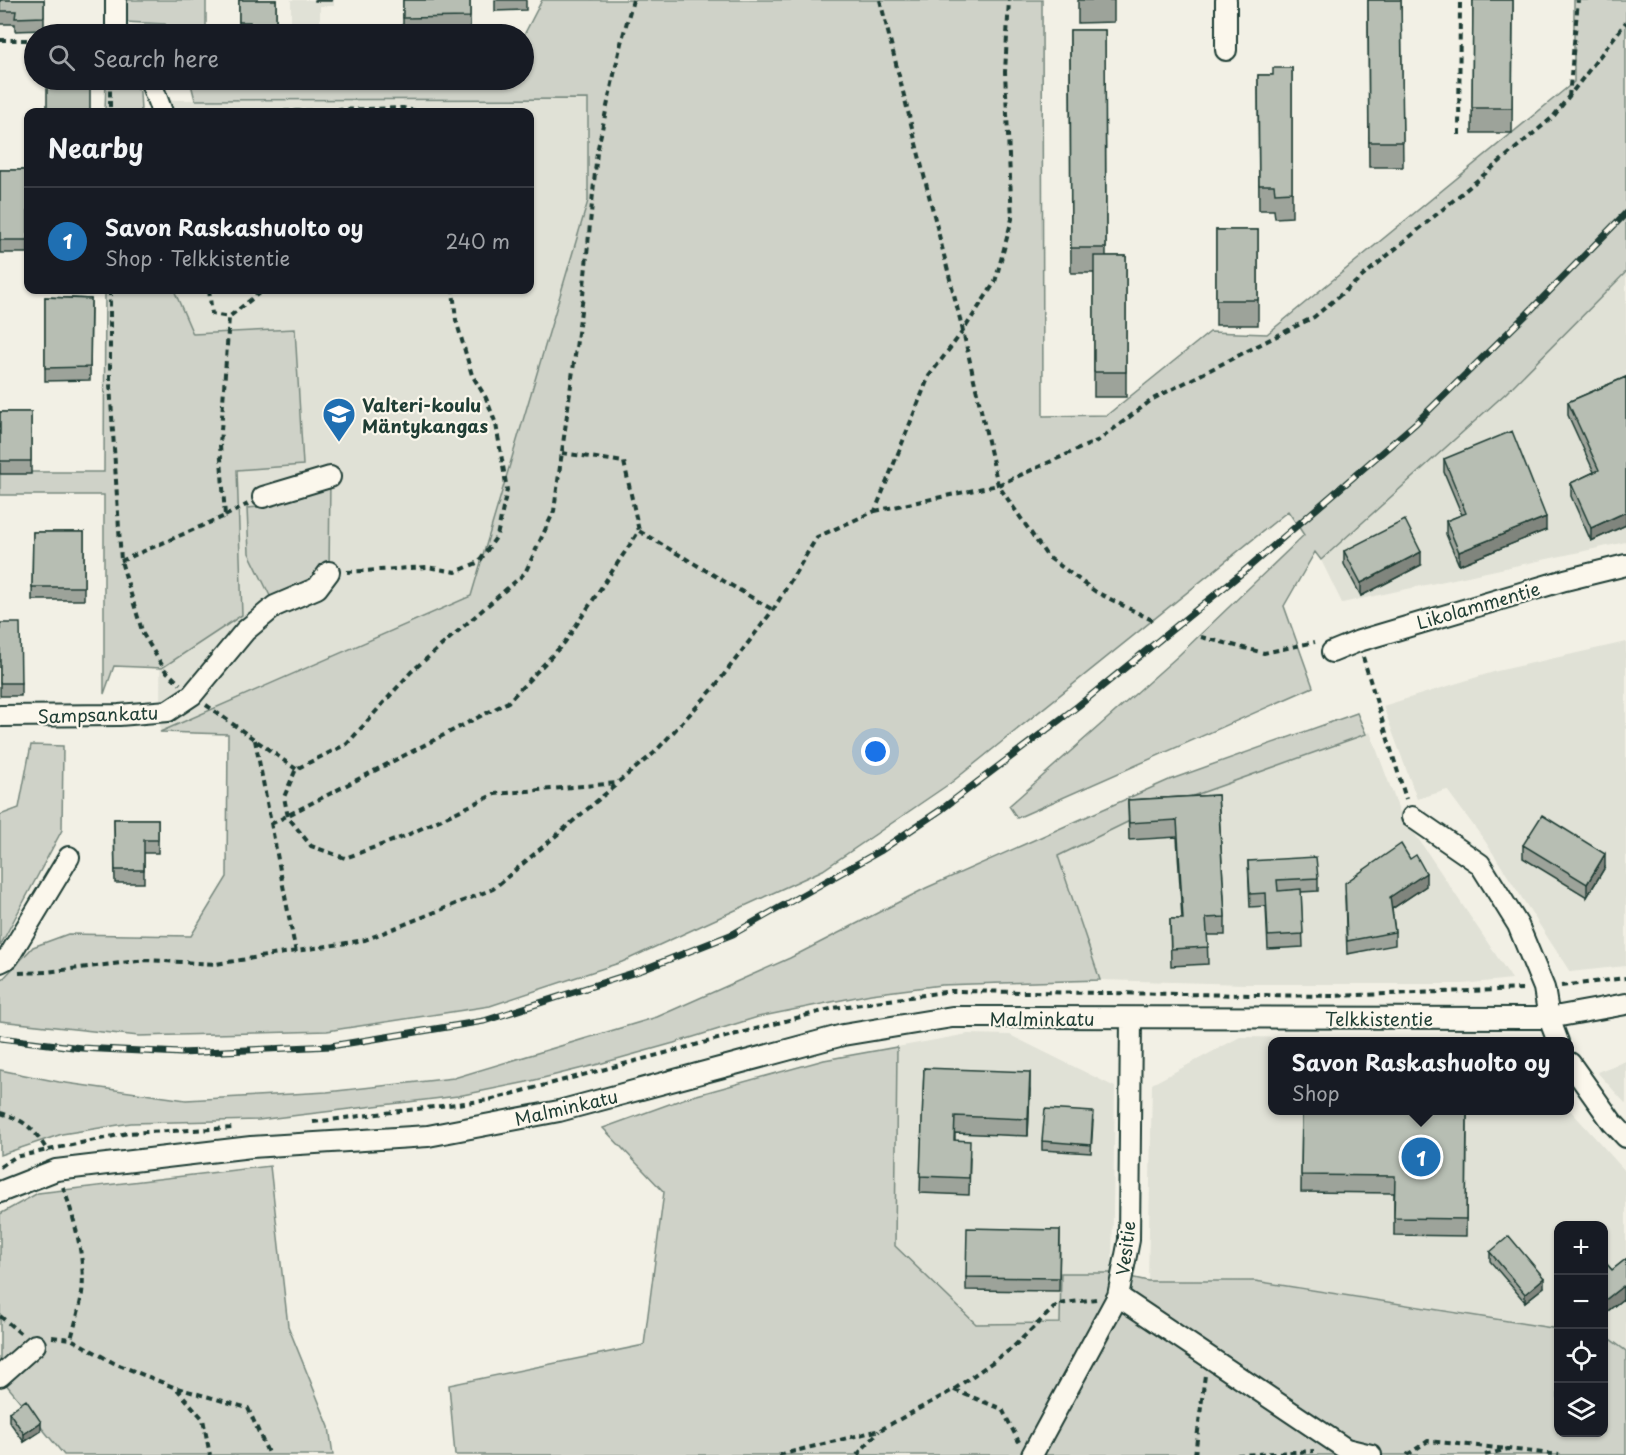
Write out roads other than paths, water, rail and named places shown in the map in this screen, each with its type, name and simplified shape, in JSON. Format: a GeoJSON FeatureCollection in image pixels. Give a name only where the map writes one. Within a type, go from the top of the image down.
{"type":"FeatureCollection","features":[{"type":"Feature","properties":{"kind":"street"},"geometry":{"type":"LineString","coordinates":[[116,0],[116,24]]}},
{"type":"Feature","properties":{"kind":"street"},"geometry":{"type":"LineString","coordinates":[[1226,0],[1226,50]]}},
{"type":"Feature","properties":{"kind":"street"},"geometry":{"type":"LineString","coordinates":[[154,90],[160,108]]}},
{"type":"Feature","properties":{"kind":"street"},"geometry":{"type":"LineString","coordinates":[[263,497],[330,477]]}},
{"type":"Feature","properties":{"kind":"street","name":"Likolammentie"},"geometry":{"type":"LineString","coordinates":[[1332,652],[1359,641],[1565,580],[1626,565]]}},
{"type":"Feature","properties":{"kind":"street","name":"Sampsankatu"},"geometry":{"type":"LineString","coordinates":[[0,717],[118,715],[168,711],[192,695],[245,631],[276,606],[317,588],[329,572]]}},
{"type":"Feature","properties":{"kind":"street"},"geometry":{"type":"LineString","coordinates":[[1412,817],[1480,864],[1518,925],[1544,988],[1549,1018],[1556,1037]]}},
{"type":"Feature","properties":{"kind":"street"},"geometry":{"type":"LineString","coordinates":[[6,968],[8,958],[69,857]]}},
{"type":"Feature","properties":{"kind":"street","name":"Telkkistentie"},"geometry":{"type":"LineString","coordinates":[[1131,1018],[1549,1018],[1626,1004]]}},
{"type":"Feature","properties":{"kind":"street","name":"Malminkatu"},"geometry":{"type":"LineString","coordinates":[[0,1192],[56,1170],[251,1147],[428,1136],[559,1111],[843,1035],[952,1017],[1131,1018]]}},
{"type":"Feature","properties":{"kind":"street","name":"Vesitie"},"geometry":{"type":"LineString","coordinates":[[1027,1450],[1118,1296],[1129,1240],[1131,1018]]}},
{"type":"Feature","properties":{"kind":"street"},"geometry":{"type":"LineString","coordinates":[[1574,1070],[1611,1122],[1626,1137]]}},
{"type":"Feature","properties":{"kind":"street"},"geometry":{"type":"LineString","coordinates":[[1118,1296],[1346,1449],[1371,1455]]}},
{"type":"Feature","properties":{"kind":"street"},"geometry":{"type":"LineString","coordinates":[[0,1376],[35,1345]]}},
{"type":"Feature","properties":{"kind":"railway"},"geometry":{"type":"LineString","coordinates":[[0,1038],[81,1048],[181,1053],[331,1046],[484,1021],[642,970],[733,934],[880,851],[942,809],[1078,706],[1243,572],[1416,423],[1626,213]]}},
{"type":"Feature","properties":{"kind":"place","name":"Valteri-koulu Mäntykangas"},"geometry":{"type":"Point","coordinates":[339,443]}},
{"type":"Feature","properties":{"kind":"place","name":"Savon Raskashuolto oy"},"geometry":{"type":"Point","coordinates":[1421,1157]}}]}
